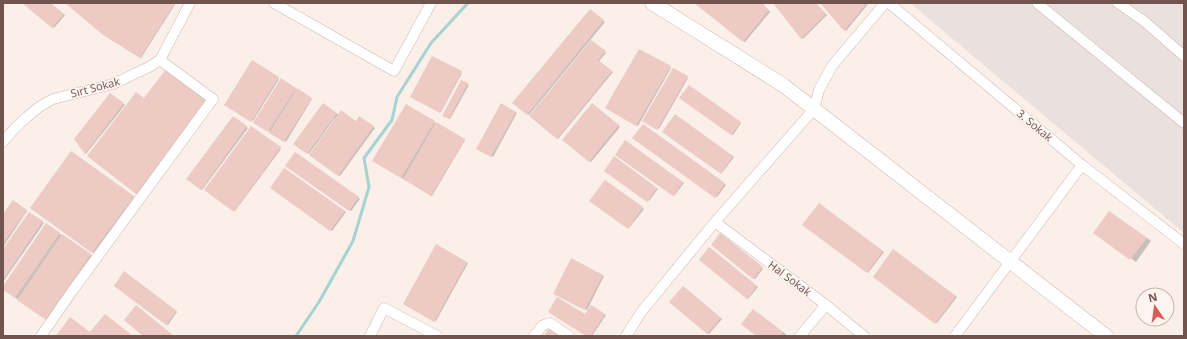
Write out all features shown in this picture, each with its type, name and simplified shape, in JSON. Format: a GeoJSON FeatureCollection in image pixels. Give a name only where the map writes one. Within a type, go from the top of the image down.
{"type":"FeatureCollection","features":[{"type":"Feature","properties":{"kind":"street"},"geometry":{"type":"LineString","coordinates":[[41,336],[213,99],[160,60],[190,3]]}},
{"type":"Feature","properties":{"kind":"street"},"geometry":{"type":"LineString","coordinates":[[274,3],[394,71],[431,3]]}},
{"type":"Feature","properties":{"kind":"street"},"geometry":{"type":"LineString","coordinates":[[652,3],[783,85],[1106,336]]}},
{"type":"Feature","properties":{"kind":"street"},"geometry":{"type":"LineString","coordinates":[[626,336],[642,311],[715,222],[814,109],[819,90],[832,66],[885,3]]}},
{"type":"Feature","properties":{"kind":"street","name":"3. Sokak"},"geometry":{"type":"LineString","coordinates":[[889,3],[1082,166],[1184,244]]}},
{"type":"Feature","properties":{"kind":"street"},"geometry":{"type":"LineString","coordinates":[[1038,3],[1184,123]]}},
{"type":"Feature","properties":{"kind":"street"},"geometry":{"type":"LineString","coordinates":[[1118,3],[1144,22],[1184,56]]}},
{"type":"Feature","properties":{"kind":"street","name":"Sırt Sokak"},"geometry":{"type":"LineString","coordinates":[[3,142],[27,117],[39,107],[53,99],[113,84],[149,67],[160,60]]}},
{"type":"Feature","properties":{"kind":"street"},"geometry":{"type":"LineString","coordinates":[[954,336],[1082,166]]}},
{"type":"Feature","properties":{"kind":"street","name":"Hal Sokak"},"geometry":{"type":"LineString","coordinates":[[715,222],[826,305],[864,336]]}},
{"type":"Feature","properties":{"kind":"street"},"geometry":{"type":"LineString","coordinates":[[800,336],[826,305]]}},
{"type":"Feature","properties":{"kind":"street"},"geometry":{"type":"LineString","coordinates":[[370,336],[384,308],[437,336]]}},
{"type":"Feature","properties":{"kind":"street"},"geometry":{"type":"LineString","coordinates":[[534,336],[543,325],[550,323],[569,336]]}},
{"type":"Feature","properties":{"kind":"shaded area"},"geometry":{"type":"Polygon","coordinates":[[[910,3],[1184,3],[1184,233],[910,3]]]}},
{"type":"Feature","properties":{"kind":"building"},"geometry":{"type":"Polygon","coordinates":[[[22,3],[50,3],[64,14],[52,28],[22,3]]]}},
{"type":"Feature","properties":{"kind":"building"},"geometry":{"type":"Polygon","coordinates":[[[65,3],[175,3],[140,58],[103,35],[65,3]]]}},
{"type":"Feature","properties":{"kind":"building"},"geometry":{"type":"Polygon","coordinates":[[[694,3],[762,3],[769,10],[743,42],[694,3]]]}},
{"type":"Feature","properties":{"kind":"building"},"geometry":{"type":"Polygon","coordinates":[[[773,3],[816,3],[826,14],[801,39],[773,3]]]}},
{"type":"Feature","properties":{"kind":"building"},"geometry":{"type":"Polygon","coordinates":[[[867,3],[844,31],[821,4],[867,3]]]}},
{"type":"Feature","properties":{"kind":"building"},"geometry":{"type":"Polygon","coordinates":[[[590,9],[604,20],[527,115],[512,103],[590,9]]]}},
{"type":"Feature","properties":{"kind":"building"},"geometry":{"type":"Polygon","coordinates":[[[591,40],[606,51],[598,60],[612,71],[557,139],[529,116],[591,40]]]}},
{"type":"Feature","properties":{"kind":"building"},"geometry":{"type":"Polygon","coordinates":[[[639,49],[671,66],[636,126],[605,108],[639,49]]]}},
{"type":"Feature","properties":{"kind":"building"},"geometry":{"type":"Polygon","coordinates":[[[432,56],[462,71],[440,113],[410,97],[432,56]]]}},
{"type":"Feature","properties":{"kind":"building"},"geometry":{"type":"Polygon","coordinates":[[[252,60],[279,77],[251,122],[224,105],[252,60]]]}},
{"type":"Feature","properties":{"kind":"building"},"geometry":{"type":"Polygon","coordinates":[[[673,68],[688,76],[657,130],[642,121],[673,68]]]}},
{"type":"Feature","properties":{"kind":"building"},"geometry":{"type":"Polygon","coordinates":[[[166,69],[208,101],[136,194],[87,156],[136,92],[144,98],[166,69]]]}},
{"type":"Feature","properties":{"kind":"building"},"geometry":{"type":"Polygon","coordinates":[[[281,78],[296,88],[268,132],[253,123],[281,78]]]}},
{"type":"Feature","properties":{"kind":"building"},"geometry":{"type":"Polygon","coordinates":[[[461,80],[468,83],[449,119],[442,116],[461,80]]]}},
{"type":"Feature","properties":{"kind":"building"},"geometry":{"type":"Polygon","coordinates":[[[689,85],[741,122],[731,135],[679,98],[689,85]]]}},
{"type":"Feature","properties":{"kind":"building"},"geometry":{"type":"Polygon","coordinates":[[[297,88],[312,98],[284,142],[269,133],[297,88]]]}},
{"type":"Feature","properties":{"kind":"building"},"geometry":{"type":"Polygon","coordinates":[[[110,93],[124,103],[85,154],[74,139],[110,93]]]}},
{"type":"Feature","properties":{"kind":"building"},"geometry":{"type":"Polygon","coordinates":[[[323,103],[337,113],[307,154],[293,144],[323,103]]]}},
{"type":"Feature","properties":{"kind":"building"},"geometry":{"type":"Polygon","coordinates":[[[501,103],[516,112],[491,157],[476,149],[501,103]]]}},
{"type":"Feature","properties":{"kind":"building"},"geometry":{"type":"Polygon","coordinates":[[[592,103],[619,125],[589,162],[562,140],[592,103]]]}},
{"type":"Feature","properties":{"kind":"building"},"geometry":{"type":"Polygon","coordinates":[[[406,104],[435,121],[401,178],[372,161],[406,104]]]}},
{"type":"Feature","properties":{"kind":"building"},"geometry":{"type":"Polygon","coordinates":[[[341,110],[356,121],[359,116],[374,126],[338,176],[309,155],[341,110]]]}},
{"type":"Feature","properties":{"kind":"building"},"geometry":{"type":"Polygon","coordinates":[[[675,114],[733,156],[721,174],[662,132],[675,114]]]}},
{"type":"Feature","properties":{"kind":"building"},"geometry":{"type":"Polygon","coordinates":[[[233,116],[247,126],[201,190],[186,179],[233,116]]]}},
{"type":"Feature","properties":{"kind":"building"},"geometry":{"type":"Polygon","coordinates":[[[436,122],[465,139],[431,196],[403,179],[436,122]]]}},
{"type":"Feature","properties":{"kind":"building"},"geometry":{"type":"Polygon","coordinates":[[[643,124],[725,183],[715,198],[632,138],[643,124]]]}},
{"type":"Feature","properties":{"kind":"building"},"geometry":{"type":"Polygon","coordinates":[[[251,126],[281,147],[234,212],[204,190],[251,126]]]}},
{"type":"Feature","properties":{"kind":"building"},"geometry":{"type":"Polygon","coordinates":[[[625,140],[683,182],[673,196],[615,155],[625,140]]]}},
{"type":"Feature","properties":{"kind":"building"},"geometry":{"type":"Polygon","coordinates":[[[71,151],[134,196],[92,253],[30,208],[71,151]]]}},
{"type":"Feature","properties":{"kind":"building"},"geometry":{"type":"Polygon","coordinates":[[[295,152],[359,197],[349,211],[285,166],[295,152]]]}},
{"type":"Feature","properties":{"kind":"building"},"geometry":{"type":"Polygon","coordinates":[[[614,156],[657,188],[647,202],[604,171],[614,156]]]}},
{"type":"Feature","properties":{"kind":"building"},"geometry":{"type":"Polygon","coordinates":[[[284,168],[345,211],[330,231],[270,188],[284,168]]]}},
{"type":"Feature","properties":{"kind":"building"},"geometry":{"type":"Polygon","coordinates":[[[605,180],[643,207],[628,229],[589,201],[605,180]]]}},
{"type":"Feature","properties":{"kind":"building"},"geometry":{"type":"Polygon","coordinates":[[[13,200],[27,210],[3,244],[3,214],[13,200]]]}},
{"type":"Feature","properties":{"kind":"building"},"geometry":{"type":"Polygon","coordinates":[[[819,203],[883,251],[867,273],[802,225],[819,203]]]}},
{"type":"Feature","properties":{"kind":"building"},"geometry":{"type":"Polygon","coordinates":[[[1109,211],[1147,238],[1130,260],[1093,233],[1109,211]]]}},
{"type":"Feature","properties":{"kind":"building"},"geometry":{"type":"Polygon","coordinates":[[[29,212],[43,221],[3,280],[3,249],[29,212]]]}},
{"type":"Feature","properties":{"kind":"building"},"geometry":{"type":"Polygon","coordinates":[[[46,223],[60,233],[15,298],[3,290],[3,286],[46,223]]]}},
{"type":"Feature","properties":{"kind":"building"},"geometry":{"type":"Polygon","coordinates":[[[720,233],[763,267],[753,279],[711,245],[720,233]]]}},
{"type":"Feature","properties":{"kind":"building"},"geometry":{"type":"Polygon","coordinates":[[[62,234],[91,254],[46,320],[17,300],[62,234]]]}},
{"type":"Feature","properties":{"kind":"building"},"geometry":{"type":"Polygon","coordinates":[[[436,244],[467,262],[434,322],[403,304],[436,244]]]}},
{"type":"Feature","properties":{"kind":"building"},"geometry":{"type":"Polygon","coordinates":[[[709,247],[757,286],[747,299],[699,260],[709,247]]]}},
{"type":"Feature","properties":{"kind":"building"},"geometry":{"type":"Polygon","coordinates":[[[893,249],[956,296],[935,324],[873,277],[893,249]]]}},
{"type":"Feature","properties":{"kind":"building"},"geometry":{"type":"Polygon","coordinates":[[[571,258],[603,275],[585,310],[553,294],[571,258]]]}},
{"type":"Feature","properties":{"kind":"building"},"geometry":{"type":"Polygon","coordinates":[[[124,271],[177,311],[166,325],[114,286],[124,271]]]}},
{"type":"Feature","properties":{"kind":"building"},"geometry":{"type":"Polygon","coordinates":[[[683,286],[721,318],[707,334],[669,302],[683,286]]]}},
{"type":"Feature","properties":{"kind":"building"},"geometry":{"type":"Polygon","coordinates":[[[557,297],[585,314],[591,305],[605,314],[591,336],[586,336],[548,312],[557,297]]]}},
{"type":"Feature","properties":{"kind":"building"},"geometry":{"type":"Polygon","coordinates":[[[136,305],[174,336],[143,336],[124,320],[136,305]]]}},
{"type":"Feature","properties":{"kind":"building"},"geometry":{"type":"Polygon","coordinates":[[[753,309],[783,332],[780,336],[756,336],[741,324],[753,309]]]}},
{"type":"Feature","properties":{"kind":"building"},"geometry":{"type":"Polygon","coordinates":[[[105,314],[133,336],[56,336],[70,317],[90,332],[105,314]]]}},
{"type":"Feature","properties":{"kind":"building"},"geometry":{"type":"Polygon","coordinates":[[[549,328],[563,336],[544,336],[549,328]]]}},
{"type":"Feature","properties":{"kind":"waterway"},"geometry":{"type":"LineString","coordinates":[[296,336],[319,302],[353,241],[369,187],[364,158],[392,120],[397,97],[431,43],[468,3]]}}]}
